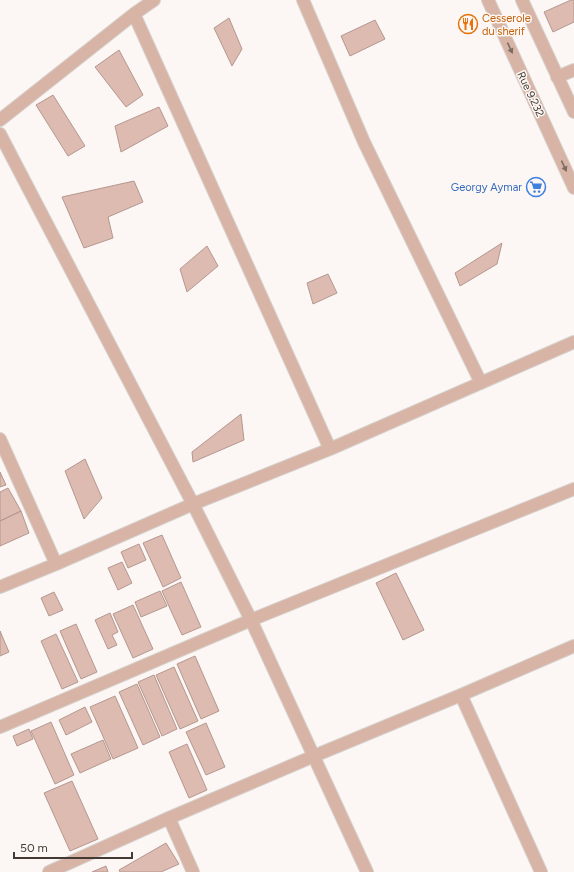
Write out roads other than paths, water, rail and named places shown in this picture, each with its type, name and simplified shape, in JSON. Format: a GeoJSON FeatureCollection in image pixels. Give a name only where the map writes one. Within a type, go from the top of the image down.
{"type":"FeatureCollection","features":[{"type":"Feature","properties":{"kind":"street"},"geometry":{"type":"LineString","coordinates":[[0,120],[134,14],[154,0]]}},
{"type":"Feature","properties":{"kind":"street"},"geometry":{"type":"LineString","coordinates":[[303,0],[364,142],[481,383]]}},
{"type":"Feature","properties":{"kind":"street","name":"Rue 9.232"},"geometry":{"type":"LineString","coordinates":[[488,0],[574,188]]}},
{"type":"Feature","properties":{"kind":"street"},"geometry":{"type":"LineString","coordinates":[[522,0],[574,112]]}},
{"type":"Feature","properties":{"kind":"street"},"geometry":{"type":"LineString","coordinates":[[134,14],[330,449]]}},
{"type":"Feature","properties":{"kind":"street"},"geometry":{"type":"LineString","coordinates":[[557,78],[574,70]]}},
{"type":"Feature","properties":{"kind":"street"},"geometry":{"type":"LineString","coordinates":[[0,134],[193,504],[251,620],[367,872]]}},
{"type":"Feature","properties":{"kind":"street"},"geometry":{"type":"LineString","coordinates":[[0,587],[193,504],[330,449],[574,342]]}},
{"type":"Feature","properties":{"kind":"street"},"geometry":{"type":"LineString","coordinates":[[0,439],[56,564]]}},
{"type":"Feature","properties":{"kind":"street"},"geometry":{"type":"LineString","coordinates":[[0,727],[251,620],[574,489]]}},
{"type":"Feature","properties":{"kind":"street"},"geometry":{"type":"LineString","coordinates":[[50,872],[168,818],[574,646]]}},
{"type":"Feature","properties":{"kind":"street"},"geometry":{"type":"LineString","coordinates":[[461,695],[541,872]]}},
{"type":"Feature","properties":{"kind":"street"},"geometry":{"type":"LineString","coordinates":[[168,818],[193,872]]}},
{"type":"Feature","properties":{"kind":"place","name":"Cesserole du sherif"},"geometry":{"type":"Point","coordinates":[468,24]}},
{"type":"Feature","properties":{"kind":"place","name":"Georgy Aymar"},"geometry":{"type":"Point","coordinates":[536,187]}}]}
